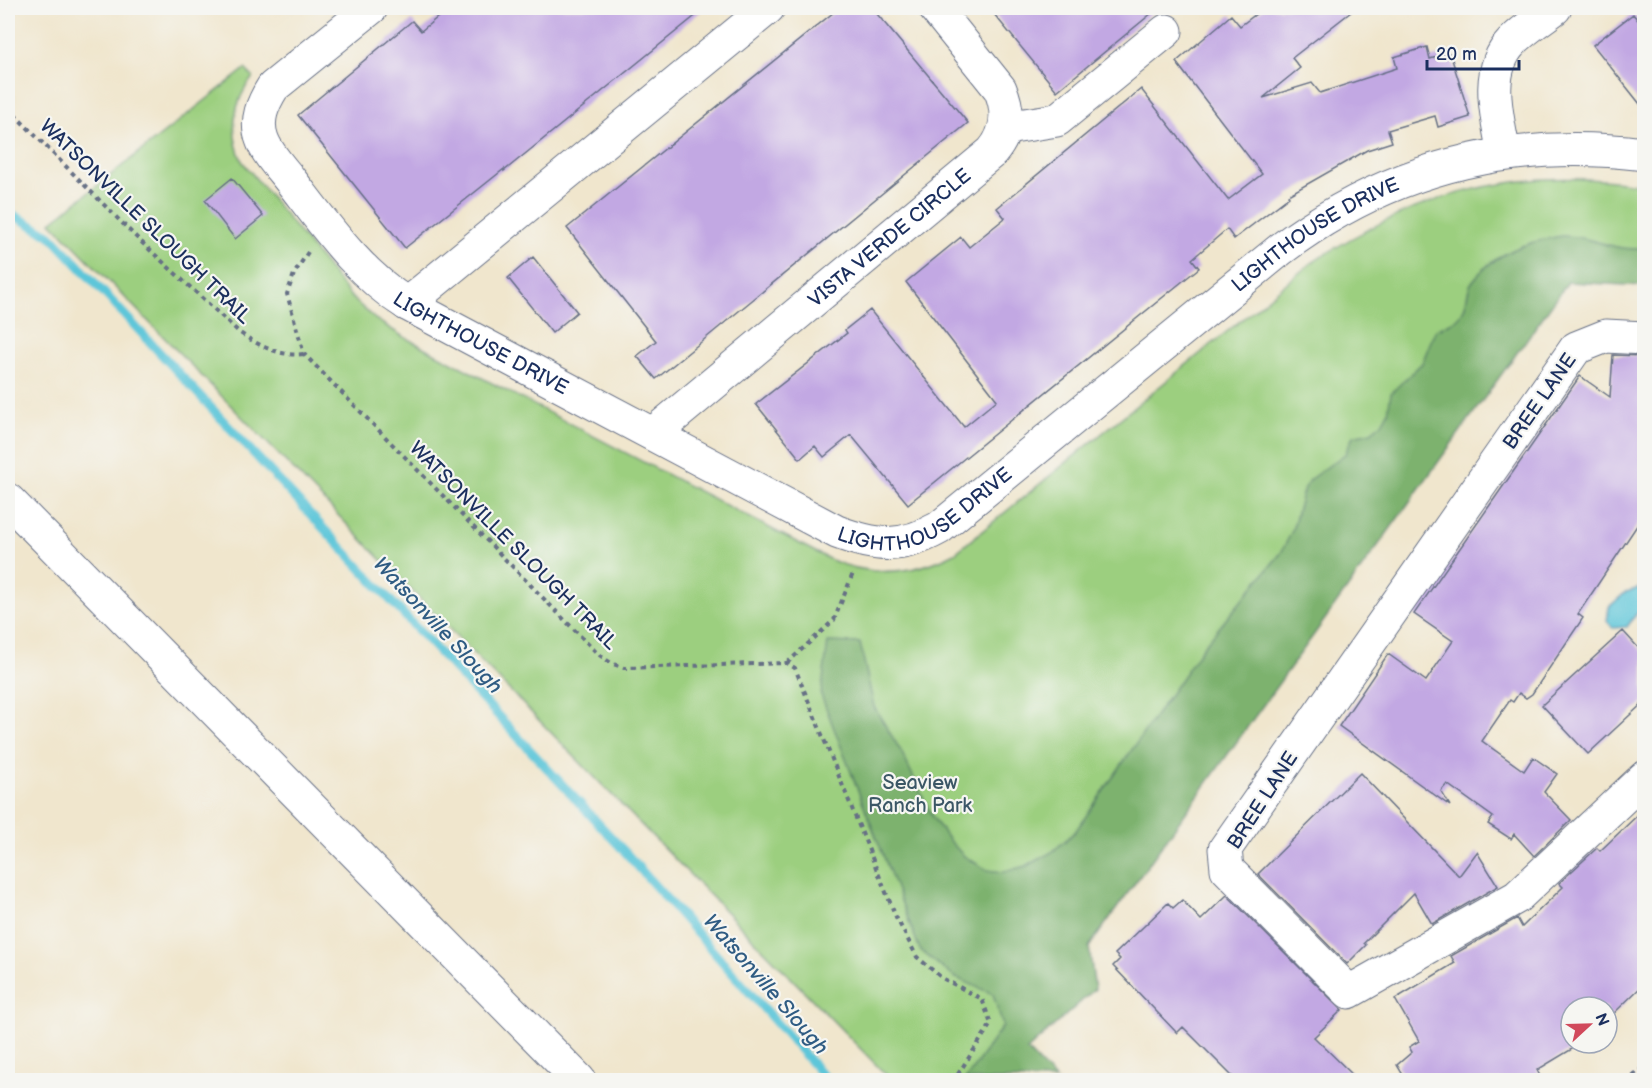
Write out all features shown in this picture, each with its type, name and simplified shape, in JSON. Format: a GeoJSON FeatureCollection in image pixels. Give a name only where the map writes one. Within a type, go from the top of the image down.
{"type":"FeatureCollection","features":[{"type":"Feature","properties":{"kind":"street","name":"LIGHTHOUSE DRIVE"},"geometry":{"type":"LineString","coordinates":[[371,8],[273,87],[260,114],[261,138],[267,150],[324,225],[374,281],[407,304],[837,532],[864,542],[892,544],[908,542],[939,528],[1312,226],[1376,191],[1455,163],[1504,154],[1593,149],[1644,154]]}},
{"type":"Feature","properties":{"kind":"street"},"geometry":{"type":"LineString","coordinates":[[407,304],[768,8]]}},
{"type":"Feature","properties":{"kind":"street"},"geometry":{"type":"LineString","coordinates":[[935,8],[1000,89],[1006,102],[1006,128],[1057,120],[1167,31]]}},
{"type":"Feature","properties":{"kind":"street"},"geometry":{"type":"LineString","coordinates":[[1504,154],[1495,88],[1499,63],[1512,42],[1555,8]]}},
{"type":"Feature","properties":{"kind":"street","name":"VISTA VERDE CIRCLE"},"geometry":{"type":"LineString","coordinates":[[654,433],[992,153],[1001,142],[1006,128]]}},
{"type":"Feature","properties":{"kind":"street","name":"BREE LANE"},"geometry":{"type":"LineString","coordinates":[[1644,338],[1606,336],[1576,348],[1226,849],[1227,869],[1348,992],[1517,897],[1644,778]]}},
{"type":"Feature","properties":{"kind":"street"},"geometry":{"type":"LineString","coordinates":[[8,500],[579,1080]]}},
{"type":"Feature","properties":{"kind":"path","name":"WATSONVILLE SLOUGH TRAIL"},"geometry":{"type":"LineString","coordinates":[[8,108],[138,239],[240,333],[260,346],[280,353],[304,354]]}},
{"type":"Feature","properties":{"kind":"path","name":"WATSONVILLE SLOUGH TRAIL"},"geometry":{"type":"LineString","coordinates":[[311,249],[294,274],[288,294],[304,354],[576,632],[611,663],[637,668],[787,663]]}},
{"type":"Feature","properties":{"kind":"path"},"geometry":{"type":"LineString","coordinates":[[864,542],[834,620],[787,663],[795,668],[896,917],[917,957],[942,978],[982,999],[991,1024],[954,1080]]}},
{"type":"Feature","properties":{"kind":"path"},"geometry":{"type":"LineString","coordinates":[[1625,1080],[1644,1068]]}},
{"type":"Feature","properties":{"kind":"green space","name":"Seaview Ranch Park"},"geometry":{"type":"Polygon","coordinates":[[[245,69],[253,77],[237,107],[234,128],[242,161],[352,298],[375,319],[402,336],[829,559],[861,569],[908,570],[955,553],[1310,264],[1389,219],[1429,203],[1469,190],[1511,182],[1598,179],[1644,185],[1644,284],[1548,279],[992,1080],[891,1080],[51,222],[245,69]]]}},
{"type":"Feature","properties":{"kind":"green space"},"geometry":{"type":"Polygon","coordinates":[[[1573,236],[1623,248],[1644,248],[1644,286],[1568,282],[1089,947],[1095,989],[1027,1050],[1056,1080],[965,1080],[1003,1026],[993,994],[954,977],[920,950],[821,695],[828,642],[860,643],[874,707],[901,751],[932,816],[948,839],[964,856],[987,870],[1003,872],[1026,866],[1052,852],[1075,832],[1203,647],[1281,553],[1292,531],[1302,494],[1309,480],[1345,454],[1353,436],[1371,432],[1382,423],[1388,412],[1391,393],[1422,363],[1435,331],[1462,313],[1472,282],[1490,264],[1512,250],[1537,241],[1573,236]]]}},
{"type":"Feature","properties":{"kind":"water"},"geometry":{"type":"Polygon","coordinates":[[[1644,588],[1644,610],[1637,613],[1627,627],[1613,628],[1607,621],[1609,607],[1626,592],[1644,588]]]}},
{"type":"Feature","properties":{"kind":"building"},"geometry":{"type":"Polygon","coordinates":[[[449,8],[705,8],[405,248],[298,115],[412,21],[421,31],[449,8]]]}},
{"type":"Feature","properties":{"kind":"building"},"geometry":{"type":"Polygon","coordinates":[[[839,8],[872,8],[968,123],[656,379],[637,356],[656,341],[567,228],[839,8]]]}},
{"type":"Feature","properties":{"kind":"building"},"geometry":{"type":"Polygon","coordinates":[[[989,8],[1158,8],[1057,91],[989,8]]]}},
{"type":"Feature","properties":{"kind":"building"},"geometry":{"type":"Polygon","coordinates":[[[1264,8],[1356,8],[1292,58],[1300,68],[1263,98],[1312,83],[1320,93],[1397,68],[1394,57],[1427,47],[1430,59],[1450,53],[1470,117],[1438,127],[1435,116],[1388,130],[1392,142],[1367,150],[1288,195],[1289,197],[1234,239],[1227,229],[1192,259],[1199,268],[908,504],[851,435],[824,457],[815,446],[800,459],[756,404],[847,333],[845,330],[870,310],[964,427],[997,400],[906,282],[961,237],[969,247],[1005,218],[997,208],[1141,89],[1228,200],[1262,174],[1176,62],[1231,15],[1240,26],[1264,8]]]}},
{"type":"Feature","properties":{"kind":"building"},"geometry":{"type":"Polygon","coordinates":[[[1633,14],[1644,28],[1644,109],[1593,45],[1633,14]]]}},
{"type":"Feature","properties":{"kind":"building"},"geometry":{"type":"Polygon","coordinates":[[[232,178],[263,216],[235,239],[205,200],[232,178]]]}},
{"type":"Feature","properties":{"kind":"building"},"geometry":{"type":"Polygon","coordinates":[[[533,257],[577,312],[552,333],[508,278],[533,257]]]}},
{"type":"Feature","properties":{"kind":"building"},"geometry":{"type":"Polygon","coordinates":[[[1613,355],[1644,356],[1644,515],[1578,614],[1583,618],[1532,694],[1526,698],[1519,693],[1513,702],[1510,700],[1482,741],[1524,771],[1533,757],[1557,774],[1544,792],[1571,820],[1534,856],[1514,834],[1511,839],[1488,824],[1493,817],[1447,784],[1441,791],[1450,806],[1339,726],[1388,654],[1426,681],[1453,641],[1414,614],[1580,376],[1610,397],[1613,355]]]}},
{"type":"Feature","properties":{"kind":"building"},"geometry":{"type":"Polygon","coordinates":[[[1623,631],[1644,654],[1644,702],[1588,754],[1542,705],[1623,631]]]}},
{"type":"Feature","properties":{"kind":"building"},"geometry":{"type":"Polygon","coordinates":[[[1360,773],[1459,876],[1477,852],[1498,886],[1432,924],[1414,893],[1364,943],[1366,945],[1347,964],[1258,874],[1360,773]]]}},
{"type":"Feature","properties":{"kind":"building"},"geometry":{"type":"Polygon","coordinates":[[[1644,809],[1644,984],[1619,1008],[1619,995],[1559,995],[1559,1055],[1562,1055],[1537,1070],[1542,1080],[1406,1080],[1397,1065],[1412,1052],[1409,1047],[1419,1041],[1395,999],[1455,963],[1451,956],[1517,918],[1522,927],[1563,887],[1559,883],[1597,848],[1600,851],[1644,809]]]}},
{"type":"Feature","properties":{"kind":"building"},"geometry":{"type":"Polygon","coordinates":[[[1227,895],[1342,1010],[1314,1037],[1358,1080],[1236,1080],[1183,1027],[1177,1033],[1113,966],[1120,959],[1115,954],[1168,903],[1173,908],[1182,900],[1201,920],[1227,895]]]}},
{"type":"Feature","properties":{"kind":"waterway","name":"Watsonville Slough"},"geometry":{"type":"LineString","coordinates":[[8,212],[51,236],[626,853],[827,1080]]}}]}
